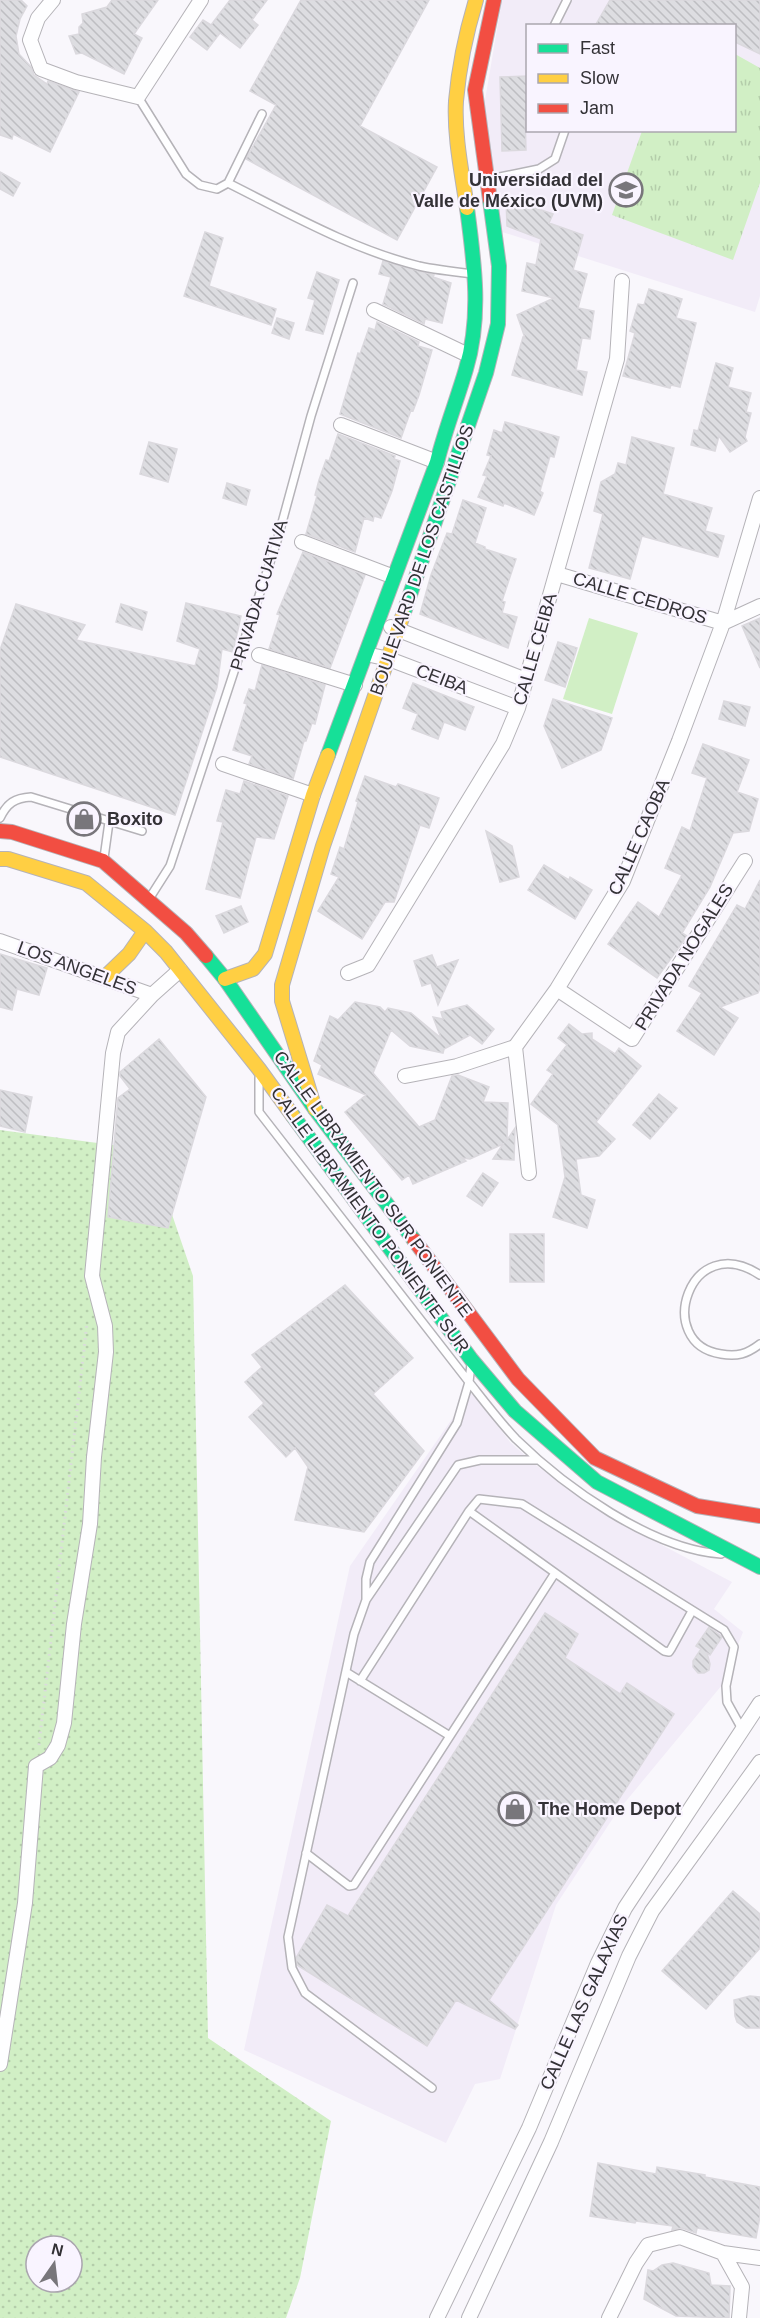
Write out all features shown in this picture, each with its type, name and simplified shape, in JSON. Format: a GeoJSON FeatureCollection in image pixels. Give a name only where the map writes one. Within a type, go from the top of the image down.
{"type":"FeatureCollection","features":[{"type":"Feature","properties":{"kind":"street"},"geometry":{"type":"LineString","coordinates":[[54,0],[38,18],[30,40],[41,69],[76,82],[138,97],[201,0]]}},
{"type":"Feature","properties":{"kind":"street","name":"BOULEVARD DE LOS CASTILLOS"},"geometry":{"type":"LineString","coordinates":[[225,980],[256,969],[262,962],[269,945],[313,795],[437,462],[467,367],[474,318],[476,275],[460,160],[456,102],[463,44],[476,0]]}},
{"type":"Feature","properties":{"kind":"street","name":"BOULEVARD DE LOS CASTILLOS"},"geometry":{"type":"LineString","coordinates":[[315,1109],[282,1001],[282,985],[323,846],[478,397],[498,324],[499,266],[475,90],[494,0]]}},
{"type":"Feature","properties":{"kind":"street","name":"CALLE CEIBA"},"geometry":{"type":"LineString","coordinates":[[348,972],[368,965],[503,744],[518,708],[617,359],[622,280]]}},
{"type":"Feature","properties":{"kind":"street"},"geometry":{"type":"LineString","coordinates":[[374,310],[468,355]]}},
{"type":"Feature","properties":{"kind":"street"},"geometry":{"type":"LineString","coordinates":[[458,392],[478,397]]}},
{"type":"Feature","properties":{"kind":"street"},"geometry":{"type":"LineString","coordinates":[[342,425],[437,462]]}},
{"type":"Feature","properties":{"kind":"street","name":"CALLE CAOBA"},"geometry":{"type":"LineString","coordinates":[[515,1047],[557,989],[623,881],[680,741],[723,623],[760,498]]}},
{"type":"Feature","properties":{"kind":"street"},"geometry":{"type":"LineString","coordinates":[[302,542],[394,577]]}},
{"type":"Feature","properties":{"kind":"street","name":"CALLE CEDROS"},"geometry":{"type":"LineString","coordinates":[[557,574],[723,623]]}},
{"type":"Feature","properties":{"kind":"street"},"geometry":{"type":"LineString","coordinates":[[723,623],[760,606]]}},
{"type":"Feature","properties":{"kind":"street"},"geometry":{"type":"LineString","coordinates":[[376,622],[526,680]]}},
{"type":"Feature","properties":{"kind":"street","name":"CEIBA"},"geometry":{"type":"LineString","coordinates":[[366,654],[389,659],[518,708]]}},
{"type":"Feature","properties":{"kind":"street"},"geometry":{"type":"LineString","coordinates":[[259,655],[355,685]]}},
{"type":"Feature","properties":{"kind":"street"},"geometry":{"type":"LineString","coordinates":[[222,764],[313,795]]}},
{"type":"Feature","properties":{"kind":"street","name":"CALLE LIBRAMIENTO SUR PONIENTE"},"geometry":{"type":"LineString","coordinates":[[0,831],[12,832],[103,861],[186,933],[225,980],[315,1109],[518,1379],[595,1458],[697,1506],[760,1516]]}},
{"type":"Feature","properties":{"kind":"street","name":"CALLE LIBRAMIENTO PONIENTE SUR"},"geometry":{"type":"LineString","coordinates":[[0,859],[8,859],[86,883],[145,931],[166,952],[259,1069],[471,1359],[515,1411],[597,1482],[760,1567]]}},
{"type":"Feature","properties":{"kind":"street","name":"PRIVADA NOGALES"},"geometry":{"type":"LineString","coordinates":[[557,989],[632,1039],[745,861]]}},
{"type":"Feature","properties":{"kind":"street"},"geometry":{"type":"LineString","coordinates":[[105,977],[129,954],[145,931]]}},
{"type":"Feature","properties":{"kind":"street","name":"LOS ANGELES"},"geometry":{"type":"LineString","coordinates":[[0,941],[152,995],[180,970]]}},
{"type":"Feature","properties":{"kind":"street"},"geometry":{"type":"LineString","coordinates":[[0,2064],[25,1903],[36,1766],[50,1758],[58,1745],[64,1724],[74,1623],[90,1524],[94,1457],[106,1352],[105,1326],[92,1276],[113,1053],[118,1032],[152,995]]}},
{"type":"Feature","properties":{"kind":"street"},"geometry":{"type":"LineString","coordinates":[[405,1076],[457,1066],[515,1047],[529,1173]]}},
{"type":"Feature","properties":{"kind":"street","name":"CALLE LAS GALAXIAS"},"geometry":{"type":"LineString","coordinates":[[437,2318],[529,2128],[598,1963],[625,1908],[760,1703]]}},
{"type":"Feature","properties":{"kind":"street","name":"CALLE LAS GALAXIAS"},"geometry":{"type":"LineString","coordinates":[[469,2318],[551,2142],[628,1956],[652,1911],[760,1762]]}},
{"type":"Feature","properties":{"kind":"street"},"geometry":{"type":"LineString","coordinates":[[573,2023],[597,2032]]}},
{"type":"Feature","properties":{"kind":"street"},"geometry":{"type":"LineString","coordinates":[[609,2318],[636,2263],[648,2245],[680,2237],[723,2253],[760,2258]]}},
{"type":"Feature","properties":{"kind":"street"},"geometry":{"type":"LineString","coordinates":[[723,2253],[742,2287],[739,2318]]}},
{"type":"Feature","properties":{"kind":"lane"},"geometry":{"type":"LineString","coordinates":[[555,24],[567,0]]}},
{"type":"Feature","properties":{"kind":"lane"},"geometry":{"type":"LineString","coordinates":[[138,97],[186,174],[200,185],[217,189],[228,183],[262,114]]}},
{"type":"Feature","properties":{"kind":"lane"},"geometry":{"type":"LineString","coordinates":[[487,180],[539,169],[555,159],[564,132]]}},
{"type":"Feature","properties":{"kind":"lane"},"geometry":{"type":"LineString","coordinates":[[228,183],[334,236],[385,255],[421,267],[476,275]]}},
{"type":"Feature","properties":{"kind":"lane","name":"PRIVADA CUATIVA"},"geometry":{"type":"LineString","coordinates":[[148,901],[170,866],[245,642],[277,541],[311,416],[353,283]]}},
{"type":"Feature","properties":{"kind":"lane"},"geometry":{"type":"LineString","coordinates":[[0,818],[6,806],[18,798],[32,797],[142,831]]}},
{"type":"Feature","properties":{"kind":"lane"},"geometry":{"type":"LineString","coordinates":[[103,861],[109,822]]}},
{"type":"Feature","properties":{"kind":"lane"},"geometry":{"type":"LineString","coordinates":[[259,1069],[259,1112],[469,1382],[514,1436],[553,1473],[609,1511],[652,1535],[699,1552],[740,1555]]}},
{"type":"Feature","properties":{"kind":"lane"},"geometry":{"type":"LineString","coordinates":[[760,1275],[749,1267],[722,1264],[707,1270],[695,1280],[684,1303],[685,1319],[691,1334],[701,1346],[715,1353],[734,1356],[749,1352],[760,1344]]}},
{"type":"Feature","properties":{"kind":"lane"},"geometry":{"type":"LineString","coordinates":[[366,1600],[366,1579],[370,1562],[457,1423],[469,1382],[471,1359]]}},
{"type":"Feature","properties":{"kind":"lane"},"geometry":{"type":"LineString","coordinates":[[432,2088],[305,1993],[292,1968],[288,1937],[354,1634],[366,1600],[458,1465],[480,1460],[538,1460]]}},
{"type":"Feature","properties":{"kind":"lane"},"geometry":{"type":"LineString","coordinates":[[360,1681],[469,1511],[479,1499],[522,1504],[724,1630],[734,1647],[726,1686],[727,1702],[742,1729]]}},
{"type":"Feature","properties":{"kind":"lane"},"geometry":{"type":"LineString","coordinates":[[469,1511],[664,1651],[669,1652],[692,1611]]}},
{"type":"Feature","properties":{"kind":"lane"},"geometry":{"type":"LineString","coordinates":[[306,1853],[349,1886],[354,1885],[555,1573]]}},
{"type":"Feature","properties":{"kind":"lane"},"geometry":{"type":"LineString","coordinates":[[346,1672],[450,1736]]}},
{"type":"Feature","properties":{"kind":"path"},"geometry":{"type":"LineString","coordinates":[[36,1766],[88,1312]]}},
{"type":"Feature","properties":{"kind":"shaded area","name":"Universidad del Valle de México (UVM)"},"geometry":{"type":"Polygon","coordinates":[[[502,0],[760,0],[760,296],[755,312],[499,231],[484,106],[502,0]]]}},
{"type":"Feature","properties":{"kind":"shaded area"},"geometry":{"type":"Polygon","coordinates":[[[470,1393],[476,1397],[510,1442],[537,1466],[607,1516],[732,1582],[714,1609],[743,1632],[722,1685],[617,1812],[556,1905],[500,2079],[475,2084],[446,2143],[244,2050],[350,1566],[470,1393]]]}},
{"type":"Feature","properties":{"kind":"green space"},"geometry":{"type":"Polygon","coordinates":[[[736,55],[760,68],[760,183],[733,260],[612,215],[642,132],[736,132],[736,55]]]}},
{"type":"Feature","properties":{"kind":"green space"},"geometry":{"type":"Polygon","coordinates":[[[589,618],[638,633],[612,714],[563,699],[589,618]]]}},
{"type":"Feature","properties":{"kind":"green space"},"geometry":{"type":"Polygon","coordinates":[[[0,1130],[150,1150],[193,1276],[208,2038],[331,2121],[300,2278],[286,2318],[0,2318],[0,1130]]]}},
{"type":"Feature","properties":{"kind":"building"},"geometry":{"type":"Polygon","coordinates":[[[0,0],[21,0],[27,6],[20,19],[16,36],[19,54],[31,67],[34,75],[47,84],[48,81],[79,92],[50,152],[13,134],[12,139],[0,135],[0,0]]]}},
{"type":"Feature","properties":{"kind":"building"},"geometry":{"type":"Polygon","coordinates":[[[112,0],[158,0],[134,34],[142,38],[124,74],[82,53],[76,54],[69,36],[79,34],[79,27],[83,23],[82,14],[107,7],[112,0]]]}},
{"type":"Feature","properties":{"kind":"building"},"geometry":{"type":"Polygon","coordinates":[[[230,0],[267,0],[252,20],[258,25],[240,48],[220,33],[207,50],[190,37],[203,20],[211,25],[230,0]]]}},
{"type":"Feature","properties":{"kind":"building"},"geometry":{"type":"Polygon","coordinates":[[[301,0],[429,0],[360,126],[437,167],[397,240],[246,159],[276,105],[250,91],[301,0]]]}},
{"type":"Feature","properties":{"kind":"building"},"geometry":{"type":"Polygon","coordinates":[[[610,0],[760,0],[760,54],[736,42],[736,24],[596,24],[610,0]]]}},
{"type":"Feature","properties":{"kind":"building"},"geometry":{"type":"Polygon","coordinates":[[[526,76],[526,150],[502,151],[500,77],[526,76]]]}},
{"type":"Feature","properties":{"kind":"building"},"geometry":{"type":"Polygon","coordinates":[[[0,172],[20,183],[13,196],[0,189],[0,172]]]}},
{"type":"Feature","properties":{"kind":"building"},"geometry":{"type":"Polygon","coordinates":[[[506,198],[553,214],[549,223],[583,235],[573,270],[587,274],[578,308],[594,311],[590,339],[582,338],[576,370],[587,372],[582,395],[512,375],[523,337],[525,338],[517,315],[554,298],[522,291],[527,263],[536,265],[541,239],[507,226],[506,198]]]}},
{"type":"Feature","properties":{"kind":"building"},"geometry":{"type":"Polygon","coordinates":[[[205,232],[223,238],[209,286],[276,309],[271,325],[184,296],[205,232]]]}},
{"type":"Feature","properties":{"kind":"building"},"geometry":{"type":"Polygon","coordinates":[[[383,261],[434,275],[433,277],[451,283],[442,323],[425,319],[424,324],[383,304],[391,277],[379,274],[383,261]]]}},
{"type":"Feature","properties":{"kind":"building"},"geometry":{"type":"Polygon","coordinates":[[[317,272],[339,280],[323,334],[306,330],[315,300],[308,298],[317,272]]]}},
{"type":"Feature","properties":{"kind":"building"},"geometry":{"type":"Polygon","coordinates":[[[649,289],[682,299],[676,318],[696,323],[680,387],[671,385],[670,388],[623,376],[635,333],[630,331],[638,304],[644,305],[649,289]]]}},
{"type":"Feature","properties":{"kind":"building"},"geometry":{"type":"Polygon","coordinates":[[[277,318],[294,323],[289,339],[272,333],[277,318]]]}},
{"type":"Feature","properties":{"kind":"building"},"geometry":{"type":"Polygon","coordinates":[[[377,322],[419,342],[418,346],[432,350],[419,395],[401,438],[340,414],[358,353],[360,354],[369,328],[375,330],[377,322]]]}},
{"type":"Feature","properties":{"kind":"building"},"geometry":{"type":"Polygon","coordinates":[[[716,363],[733,368],[728,387],[751,393],[746,412],[751,413],[745,437],[747,441],[730,452],[719,436],[715,451],[691,445],[694,430],[698,431],[716,363]]]}},
{"type":"Feature","properties":{"kind":"building"},"geometry":{"type":"Polygon","coordinates":[[[505,422],[559,437],[554,457],[550,456],[540,491],[543,493],[534,515],[504,503],[503,506],[478,497],[487,476],[483,475],[491,456],[487,455],[494,430],[502,433],[505,422]]]}},
{"type":"Feature","properties":{"kind":"building"},"geometry":{"type":"Polygon","coordinates":[[[338,434],[395,456],[394,459],[400,461],[392,491],[381,518],[374,516],[373,521],[364,518],[355,552],[306,534],[317,496],[315,495],[319,480],[326,460],[329,461],[338,434]]]}},
{"type":"Feature","properties":{"kind":"building"},"geometry":{"type":"Polygon","coordinates":[[[632,437],[674,448],[663,494],[712,508],[705,531],[724,536],[718,557],[642,536],[630,579],[589,568],[603,514],[594,511],[601,482],[615,474],[618,463],[626,465],[632,437]]]}},
{"type":"Feature","properties":{"kind":"building"},"geometry":{"type":"Polygon","coordinates":[[[149,442],[177,449],[168,482],[140,474],[149,442]]]}},
{"type":"Feature","properties":{"kind":"building"},"geometry":{"type":"Polygon","coordinates":[[[227,483],[250,490],[246,505],[223,498],[227,483]]]}},
{"type":"Feature","properties":{"kind":"building"},"geometry":{"type":"Polygon","coordinates":[[[463,500],[486,508],[475,543],[485,549],[516,559],[502,601],[505,602],[502,613],[517,617],[508,648],[420,614],[431,575],[447,533],[452,534],[463,500]]]}},
{"type":"Feature","properties":{"kind":"building"},"geometry":{"type":"Polygon","coordinates":[[[303,552],[365,575],[330,668],[269,649],[280,615],[277,614],[303,552]]]}},
{"type":"Feature","properties":{"kind":"building"},"geometry":{"type":"Polygon","coordinates":[[[186,603],[241,616],[233,652],[222,649],[217,687],[175,815],[0,757],[0,650],[16,604],[85,625],[76,640],[195,666],[200,649],[177,641],[186,603]]]}},
{"type":"Feature","properties":{"kind":"building"},"geometry":{"type":"Polygon","coordinates":[[[121,604],[147,612],[142,630],[116,622],[121,604]]]}},
{"type":"Feature","properties":{"kind":"building"},"geometry":{"type":"Polygon","coordinates":[[[760,618],[760,668],[742,626],[760,618]]]}},
{"type":"Feature","properties":{"kind":"building"},"geometry":{"type":"Polygon","coordinates":[[[558,642],[577,648],[565,687],[545,680],[558,642]]]}},
{"type":"Feature","properties":{"kind":"building"},"geometry":{"type":"Polygon","coordinates":[[[262,665],[325,685],[315,724],[312,723],[306,741],[304,741],[293,779],[249,764],[252,756],[233,750],[247,704],[244,703],[249,689],[255,691],[262,665]]]}},
{"type":"Feature","properties":{"kind":"building"},"geometry":{"type":"Polygon","coordinates":[[[413,683],[474,707],[465,730],[444,722],[438,739],[412,729],[418,714],[403,708],[413,683]]]}},
{"type":"Feature","properties":{"kind":"building"},"geometry":{"type":"Polygon","coordinates":[[[553,699],[612,718],[601,750],[562,768],[544,726],[553,699]]]}},
{"type":"Feature","properties":{"kind":"building"},"geometry":{"type":"Polygon","coordinates":[[[724,701],[750,707],[745,726],[719,719],[724,701]]]}},
{"type":"Feature","properties":{"kind":"building"},"geometry":{"type":"Polygon","coordinates":[[[703,744],[749,760],[737,792],[758,799],[749,831],[733,833],[710,887],[682,933],[687,936],[657,978],[608,944],[638,902],[659,917],[682,875],[665,868],[682,827],[690,831],[707,778],[692,773],[703,744]]]}},
{"type":"Feature","properties":{"kind":"building"},"geometry":{"type":"Polygon","coordinates":[[[365,776],[439,798],[429,828],[420,825],[394,902],[385,902],[362,939],[318,911],[339,877],[331,874],[340,847],[344,849],[365,776]]]}},
{"type":"Feature","properties":{"kind":"building"},"geometry":{"type":"Polygon","coordinates":[[[244,781],[288,796],[274,839],[256,837],[240,898],[206,889],[223,822],[217,821],[226,790],[240,794],[244,781]]]}},
{"type":"Feature","properties":{"kind":"building"},"geometry":{"type":"Polygon","coordinates":[[[486,831],[512,846],[519,877],[500,882],[486,831]]]}},
{"type":"Feature","properties":{"kind":"building"},"geometry":{"type":"Polygon","coordinates":[[[544,865],[592,890],[575,919],[528,890],[544,865]]]}},
{"type":"Feature","properties":{"kind":"building"},"geometry":{"type":"Polygon","coordinates":[[[760,880],[760,988],[758,993],[720,1007],[738,1018],[714,1055],[677,1031],[702,993],[689,986],[737,905],[745,909],[760,880]]]}},
{"type":"Feature","properties":{"kind":"building"},"geometry":{"type":"Polygon","coordinates":[[[241,906],[248,922],[224,933],[216,916],[241,906]]]}},
{"type":"Feature","properties":{"kind":"building"},"geometry":{"type":"Polygon","coordinates":[[[0,954],[47,968],[39,995],[17,989],[12,1010],[0,1007],[0,954]]]}},
{"type":"Feature","properties":{"kind":"building"},"geometry":{"type":"Polygon","coordinates":[[[432,955],[437,967],[458,960],[438,1005],[431,983],[422,986],[414,961],[432,955]]]}},
{"type":"Feature","properties":{"kind":"building"},"geometry":{"type":"Polygon","coordinates":[[[355,1002],[380,1007],[385,1012],[388,1008],[411,1013],[441,1038],[433,1017],[443,1019],[441,1012],[467,1005],[494,1029],[482,1044],[470,1035],[444,1049],[443,1053],[410,1046],[391,1030],[373,1073],[419,1127],[435,1120],[452,1076],[458,1075],[489,1087],[483,1102],[508,1103],[507,1140],[515,1128],[514,1160],[493,1159],[503,1144],[470,1159],[462,1158],[466,1161],[413,1184],[409,1175],[402,1180],[345,1112],[366,1095],[318,1074],[322,1065],[314,1061],[330,1016],[338,1020],[355,1002]]]}},
{"type":"Feature","properties":{"kind":"building"},"geometry":{"type":"Polygon","coordinates":[[[569,1024],[582,1034],[592,1033],[592,1039],[615,1054],[619,1048],[641,1066],[596,1122],[615,1139],[599,1156],[576,1159],[581,1195],[595,1200],[587,1228],[553,1217],[565,1177],[558,1125],[531,1104],[553,1074],[547,1070],[567,1045],[558,1038],[569,1024]]]}},
{"type":"Feature","properties":{"kind":"building"},"geometry":{"type":"Polygon","coordinates":[[[159,1039],[206,1097],[168,1228],[108,1217],[118,1098],[130,1089],[120,1076],[120,1072],[159,1039]]]}},
{"type":"Feature","properties":{"kind":"building"},"geometry":{"type":"Polygon","coordinates":[[[0,1090],[32,1097],[25,1132],[0,1126],[0,1090]]]}},
{"type":"Feature","properties":{"kind":"building"},"geometry":{"type":"Polygon","coordinates":[[[659,1094],[677,1108],[650,1139],[633,1125],[659,1094]]]}},
{"type":"Feature","properties":{"kind":"building"},"geometry":{"type":"Polygon","coordinates":[[[483,1173],[498,1183],[482,1206],[467,1196],[483,1173]]]}},
{"type":"Feature","properties":{"kind":"building"},"geometry":{"type":"Polygon","coordinates":[[[510,1234],[544,1234],[544,1282],[510,1282],[510,1234]]]}},
{"type":"Feature","properties":{"kind":"building"},"geometry":{"type":"Polygon","coordinates":[[[345,1285],[413,1358],[373,1394],[424,1451],[364,1532],[295,1520],[308,1467],[295,1448],[286,1457],[249,1417],[264,1403],[245,1382],[262,1367],[252,1355],[345,1285]]]}},
{"type":"Feature","properties":{"kind":"building","name":"The Home Depot"},"geometry":{"type":"Polygon","coordinates":[[[545,1613],[578,1634],[565,1658],[620,1694],[627,1683],[674,1714],[489,2000],[518,2025],[515,2029],[456,2000],[427,2046],[297,1965],[296,1958],[327,1905],[348,1916],[545,1613]]]}},
{"type":"Feature","properties":{"kind":"building"},"geometry":{"type":"Polygon","coordinates":[[[709,1627],[722,1637],[710,1655],[707,1653],[709,1670],[698,1673],[693,1667],[693,1661],[701,1649],[696,1646],[709,1627]]]}},
{"type":"Feature","properties":{"kind":"building"},"geometry":{"type":"Polygon","coordinates":[[[733,1891],[760,1914],[760,1948],[706,2009],[662,1971],[733,1891]]]}},
{"type":"Feature","properties":{"kind":"building"},"geometry":{"type":"Polygon","coordinates":[[[750,1996],[760,1997],[760,2028],[746,2028],[737,2022],[735,2016],[734,2000],[750,1996]]]}},
{"type":"Feature","properties":{"kind":"building"},"geometry":{"type":"Polygon","coordinates":[[[598,2163],[656,2174],[657,2167],[760,2187],[760,2216],[756,2238],[697,2228],[696,2233],[682,2228],[672,2230],[673,2226],[590,2216],[598,2163]]]}},
{"type":"Feature","properties":{"kind":"building"},"geometry":{"type":"Polygon","coordinates":[[[673,2263],[709,2273],[711,2285],[730,2286],[729,2318],[676,2316],[644,2299],[648,2270],[653,2271],[662,2265],[673,2263]]]}},
{"type":"Feature","properties":{"kind":"traffic: fast"},"geometry":{"type":"LineString","coordinates":[[403,615],[486,373],[498,324],[499,266],[490,200]]}},
{"type":"Feature","properties":{"kind":"traffic: fast"},"geometry":{"type":"LineString","coordinates":[[328,755],[437,462],[466,369],[471,349],[475,309],[474,268],[467,208]]}},
{"type":"Feature","properties":{"kind":"traffic: fast"},"geometry":{"type":"LineString","coordinates":[[206,956],[225,979],[315,1109],[414,1240]]}},
{"type":"Feature","properties":{"kind":"traffic: fast"},"geometry":{"type":"LineString","coordinates":[[293,1116],[471,1359],[515,1411],[597,1482],[760,1567]]}},
{"type":"Feature","properties":{"kind":"traffic: slow"},"geometry":{"type":"LineString","coordinates":[[467,208],[457,141],[456,101],[463,50],[476,0]]}},
{"type":"Feature","properties":{"kind":"traffic: slow"},"geometry":{"type":"LineString","coordinates":[[315,1109],[282,1001],[282,985],[323,846],[403,615]]}},
{"type":"Feature","properties":{"kind":"traffic: slow"},"geometry":{"type":"LineString","coordinates":[[225,979],[253,969],[265,954],[313,795],[328,755]]}},
{"type":"Feature","properties":{"kind":"traffic: slow"},"geometry":{"type":"LineString","coordinates":[[0,859],[8,859],[86,883],[145,931],[166,952],[259,1069],[293,1116]]}},
{"type":"Feature","properties":{"kind":"traffic: slow"},"geometry":{"type":"LineString","coordinates":[[105,977],[129,954],[145,931]]}},
{"type":"Feature","properties":{"kind":"traffic: jam"},"geometry":{"type":"LineString","coordinates":[[490,200],[475,90],[494,0]]}},
{"type":"Feature","properties":{"kind":"traffic: jam"},"geometry":{"type":"LineString","coordinates":[[0,831],[12,832],[103,861],[186,933],[206,956]]}},
{"type":"Feature","properties":{"kind":"traffic: jam"},"geometry":{"type":"LineString","coordinates":[[414,1240],[518,1379],[595,1458],[697,1506],[760,1516]]}},
{"type":"Feature","properties":{"kind":"place","name":"Universidad del Valle de México (UVM)"},"geometry":{"type":"Point","coordinates":[626,190]}},
{"type":"Feature","properties":{"kind":"place","name":"Boxito"},"geometry":{"type":"Point","coordinates":[84,819]}},
{"type":"Feature","properties":{"kind":"place","name":"The Home Depot"},"geometry":{"type":"Point","coordinates":[515,1809]}}]}
